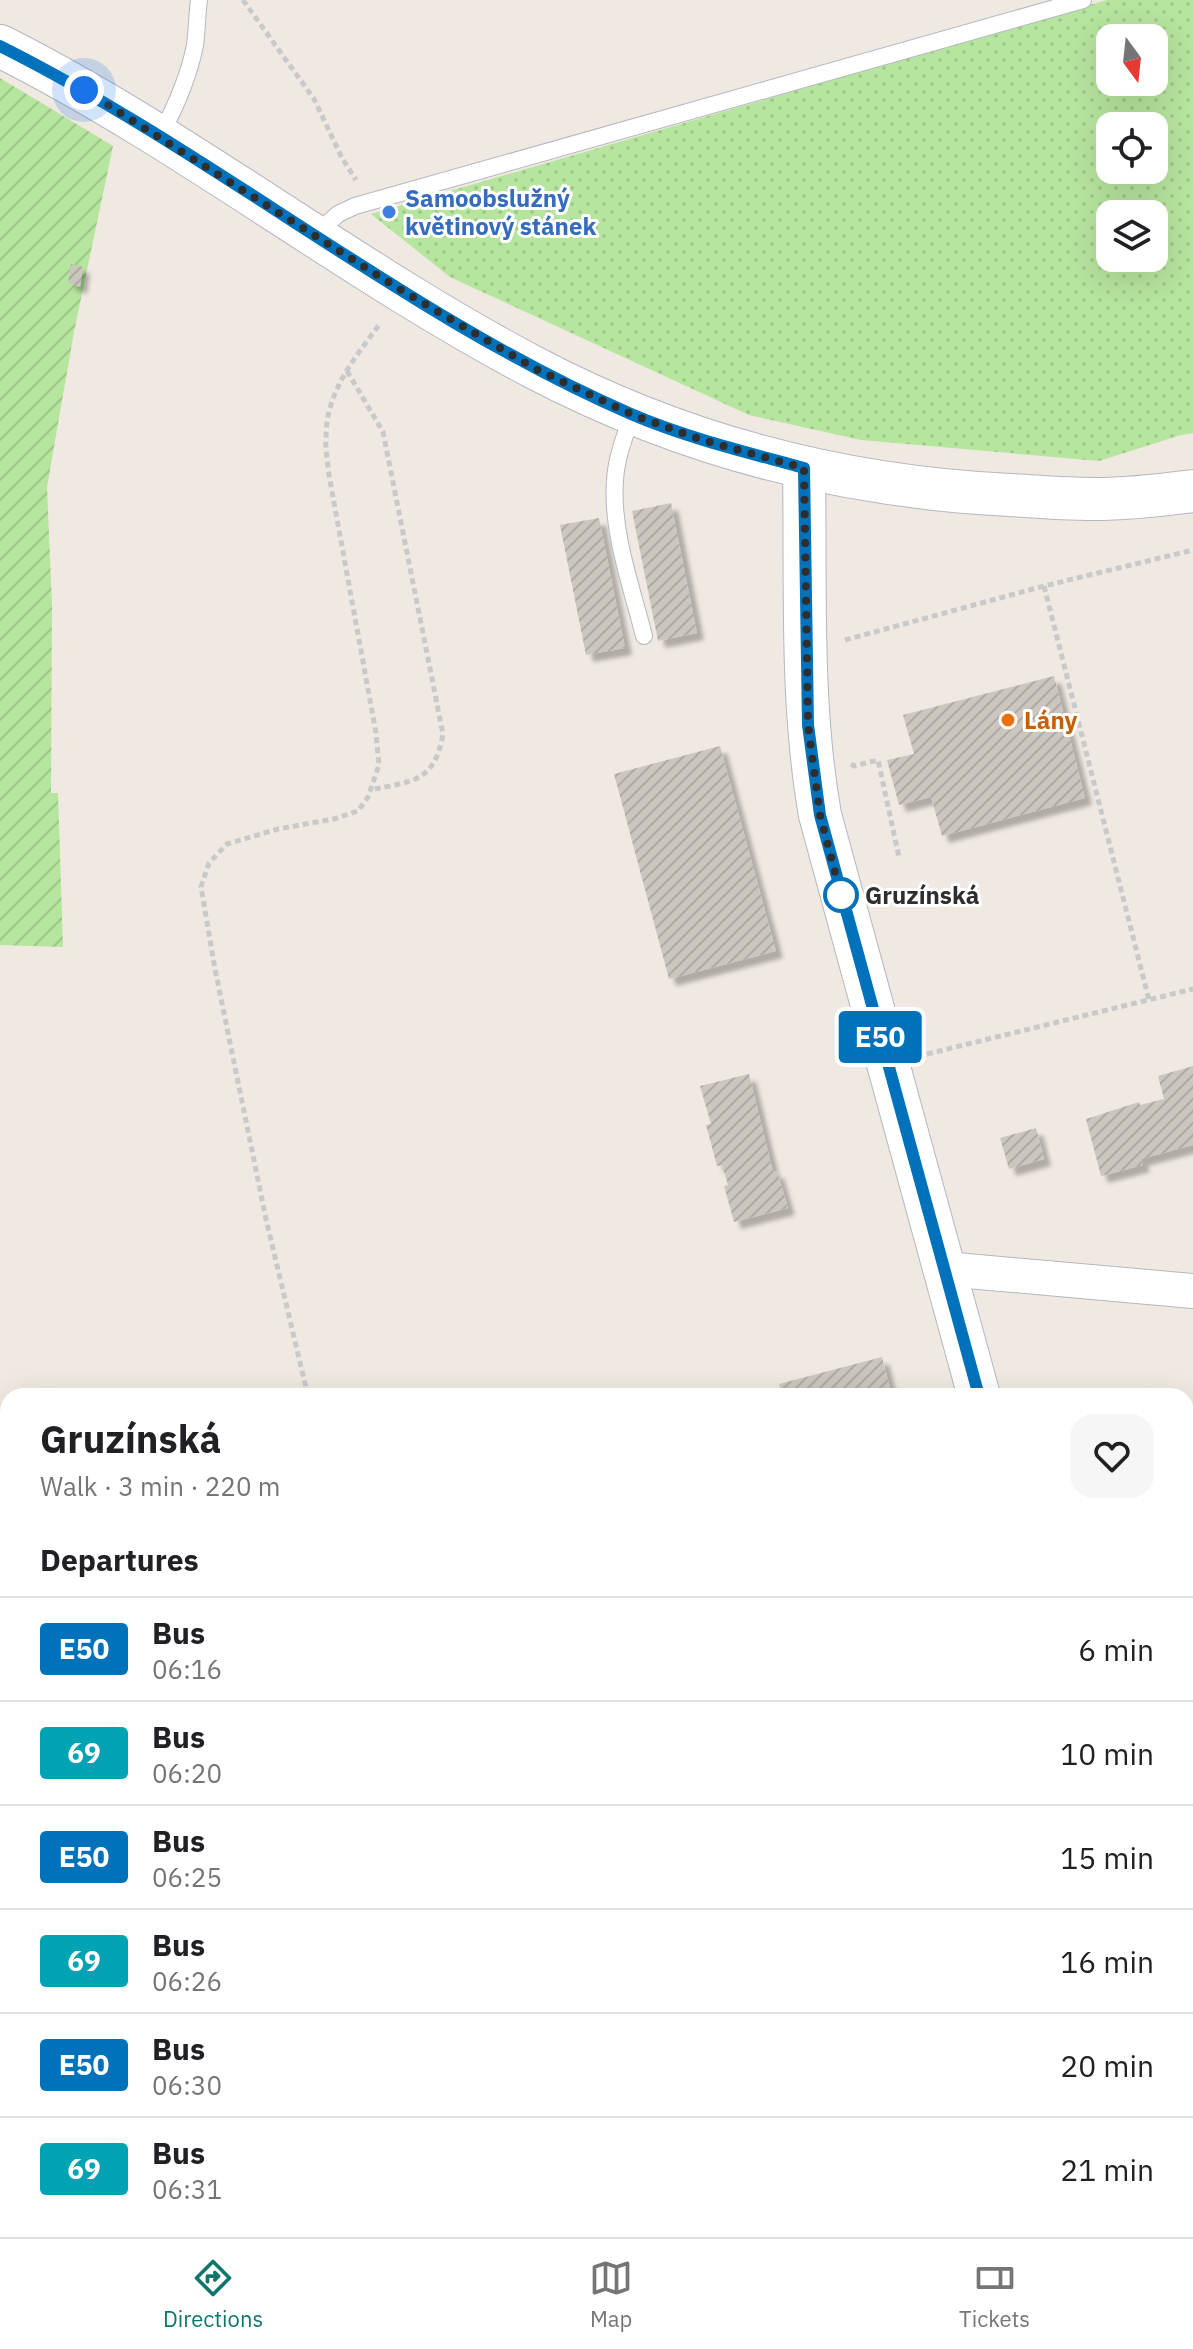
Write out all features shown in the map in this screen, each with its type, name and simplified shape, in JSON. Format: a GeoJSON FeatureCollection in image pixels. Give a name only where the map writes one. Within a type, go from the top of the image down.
{"type":"FeatureCollection","features":[{"type":"Feature","properties":{"kind":"street"},"geometry":{"type":"LineString","coordinates":[[0,46],[84,90],[401,290],[534,368],[633,415],[702,440],[804,468],[889,484],[983,494],[1097,499],[1193,491]]}},
{"type":"Feature","properties":{"kind":"street"},"geometry":{"type":"LineString","coordinates":[[804,468],[808,725],[820,815],[977,1388]]}},
{"type":"Feature","properties":{"kind":"street"},"geometry":{"type":"LineString","coordinates":[[945,1269],[1193,1291]]}},
{"type":"Feature","properties":{"kind":"lane"},"geometry":{"type":"LineString","coordinates":[[160,138],[188,72],[195,45],[199,0]]}},
{"type":"Feature","properties":{"kind":"lane"},"geometry":{"type":"LineString","coordinates":[[314,235],[338,214],[368,202],[1083,0]]}},
{"type":"Feature","properties":{"kind":"lane"},"geometry":{"type":"LineString","coordinates":[[633,415],[623,438],[615,480],[615,517],[644,636]]}},
{"type":"Feature","properties":{"kind":"path"},"geometry":{"type":"LineString","coordinates":[[243,0],[314,99],[342,158],[368,202]]}},
{"type":"Feature","properties":{"kind":"path"},"geometry":{"type":"LineString","coordinates":[[306,1388],[266,1219],[201,887],[209,863],[227,844],[358,811],[379,765],[325,436],[329,408],[336,389],[401,290]]}},
{"type":"Feature","properties":{"kind":"path"},"geometry":{"type":"LineString","coordinates":[[346,370],[383,432],[443,734],[440,753],[432,768],[422,776],[370,790]]}},
{"type":"Feature","properties":{"kind":"path"},"geometry":{"type":"LineString","coordinates":[[840,642],[1044,586],[1193,550]]}},
{"type":"Feature","properties":{"kind":"path"},"geometry":{"type":"LineString","coordinates":[[1044,586],[1149,1000]]}},
{"type":"Feature","properties":{"kind":"path"},"geometry":{"type":"LineString","coordinates":[[845,757],[854,766],[878,760],[899,857]]}},
{"type":"Feature","properties":{"kind":"path"},"geometry":{"type":"LineString","coordinates":[[951,1049],[1193,989]]}},
{"type":"Feature","properties":{"kind":"green space"},"geometry":{"type":"Polygon","coordinates":[[[1107,0],[1193,0],[1193,433],[1099,461],[861,440],[749,415],[450,277],[371,214],[1107,0]]]}},
{"type":"Feature","properties":{"kind":"green space"},"geometry":{"type":"Polygon","coordinates":[[[0,78],[113,146],[74,332],[47,487],[52,605],[51,793],[58,793],[63,947],[0,945],[0,78]]]}},
{"type":"Feature","properties":{"kind":"building"},"geometry":{"type":"Polygon","coordinates":[[[71,264],[83,267],[80,287],[68,283],[71,264]]]}},
{"type":"Feature","properties":{"kind":"building"},"geometry":{"type":"Polygon","coordinates":[[[671,503],[697,633],[658,641],[632,511],[671,503]]]}},
{"type":"Feature","properties":{"kind":"building"},"geometry":{"type":"Polygon","coordinates":[[[599,518],[625,648],[586,655],[560,525],[599,518]]]}},
{"type":"Feature","properties":{"kind":"building"},"geometry":{"type":"Polygon","coordinates":[[[1054,676],[1085,798],[942,836],[931,797],[899,805],[887,760],[914,754],[903,715],[1054,676]]]}},
{"type":"Feature","properties":{"kind":"building"},"geometry":{"type":"Polygon","coordinates":[[[720,746],[776,951],[669,979],[614,774],[720,746]]]}},
{"type":"Feature","properties":{"kind":"building"},"geometry":{"type":"Polygon","coordinates":[[[1193,1066],[1193,1145],[1141,1159],[1143,1165],[1101,1176],[1086,1119],[1139,1102],[1140,1105],[1164,1099],[1158,1076],[1193,1066]]]}},
{"type":"Feature","properties":{"kind":"building"},"geometry":{"type":"Polygon","coordinates":[[[749,1074],[773,1172],[777,1171],[788,1208],[734,1222],[724,1186],[728,1185],[722,1165],[717,1166],[706,1125],[711,1124],[700,1086],[749,1074]]]}},
{"type":"Feature","properties":{"kind":"building"},"geometry":{"type":"Polygon","coordinates":[[[1036,1128],[1044,1159],[1009,1169],[1000,1138],[1036,1128]]]}},
{"type":"Feature","properties":{"kind":"building"},"geometry":{"type":"Polygon","coordinates":[[[882,1357],[890,1388],[780,1388],[779,1384],[882,1357]]]}},
{"type":"Feature","properties":{"kind":"bus line","name":"E50"},"geometry":{"type":"LineString","coordinates":[[0,46],[84,90],[401,290],[534,368],[633,415],[702,440],[804,468],[808,725],[820,815],[977,1388]]}},
{"type":"Feature","properties":{"kind":"place","name":"Samoobslužný květinový stánek"},"geometry":{"type":"Point","coordinates":[389,212]}},
{"type":"Feature","properties":{"kind":"place","name":"Lány"},"geometry":{"type":"Point","coordinates":[1008,720]}},
{"type":"Feature","properties":{"kind":"place","name":"Gruzínská"},"geometry":{"type":"Point","coordinates":[841,895]}},
{"type":"Feature","properties":{"kind":"route"},"geometry":{"type":"LineString","coordinates":[[84,90],[401,290],[534,368],[633,415],[702,440],[804,468],[808,725],[820,815],[841,895]]}}]}
